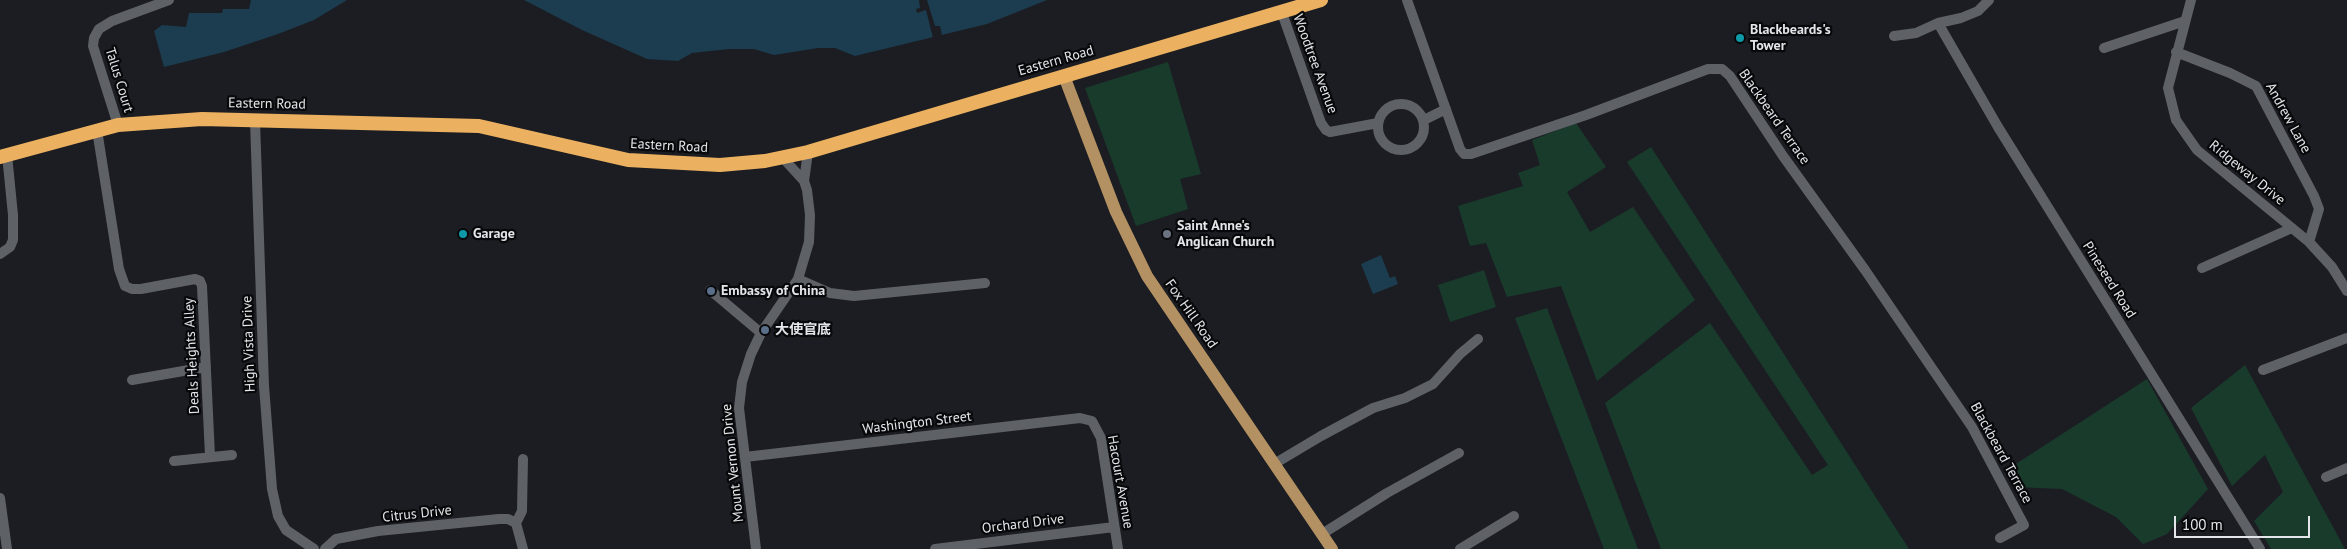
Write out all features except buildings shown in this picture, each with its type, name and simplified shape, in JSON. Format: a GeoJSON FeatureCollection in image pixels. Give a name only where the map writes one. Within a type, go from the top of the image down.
{"type":"FeatureCollection","features":[{"type":"Feature","properties":{"kind":"highway","name":"Eastern Road"},"geometry":{"type":"LineString","coordinates":[[3,156],[118,125],[202,119],[479,126],[628,160],[676,164],[720,165],[784,158],[1321,0]]}},
{"type":"Feature","properties":{"kind":"main road","name":"Fox Hill Road"},"geometry":{"type":"LineString","coordinates":[[1064,76],[1116,212],[1147,276],[1332,549]]}},
{"type":"Feature","properties":{"kind":"street","name":"Talus Court"},"geometry":{"type":"LineString","coordinates":[[118,125],[94,46],[94,38],[100,29],[112,21],[169,0]]}},
{"type":"Feature","properties":{"kind":"street","name":"Blackbeard Terrace"},"geometry":{"type":"LineString","coordinates":[[1407,0],[1460,149],[1464,154],[1471,154],[1586,116],[1708,68],[1722,69],[1730,76],[1783,156],[1860,263],[1972,427],[2024,525],[2000,538]]}},
{"type":"Feature","properties":{"kind":"street"},"geometry":{"type":"LineString","coordinates":[[1894,36],[1916,33],[1938,23],[1978,11],[1989,0]]}},
{"type":"Feature","properties":{"kind":"street","name":"Ridgeway Drive"},"geometry":{"type":"LineString","coordinates":[[2192,0],[2176,52],[2168,88],[2176,120],[2197,150],[2309,242],[2332,267],[2347,291]]}},
{"type":"Feature","properties":{"kind":"street","name":"Woodtree Avenue"},"geometry":{"type":"LineString","coordinates":[[1282,13],[1321,123],[1326,130],[1330,132],[1378,123]]}},
{"type":"Feature","properties":{"kind":"street"},"geometry":{"type":"LineString","coordinates":[[2104,48],[2185,21]]}},
{"type":"Feature","properties":{"kind":"street","name":"Pineseed Road"},"geometry":{"type":"LineString","coordinates":[[1938,23],[2003,136],[2260,549]]}},
{"type":"Feature","properties":{"kind":"street","name":"Andrew Lane"},"geometry":{"type":"LineString","coordinates":[[2176,52],[2230,73],[2256,86],[2319,208],[2309,242]]}},
{"type":"Feature","properties":{"kind":"street"},"geometry":{"type":"LineString","coordinates":[[1399,103],[1414,107],[1424,120],[1423,135],[1414,147],[1399,150],[1385,144],[1380,138],[1378,123],[1385,109],[1399,103]]}},
{"type":"Feature","properties":{"kind":"street"},"geometry":{"type":"LineString","coordinates":[[1424,120],[1446,109]]}},
{"type":"Feature","properties":{"kind":"street","name":"High Vista Drive"},"geometry":{"type":"LineString","coordinates":[[254,121],[264,386],[272,489],[278,516],[286,530],[314,549]]}},
{"type":"Feature","properties":{"kind":"street","name":"Deals Heights Alley"},"geometry":{"type":"LineString","coordinates":[[97,130],[120,277],[125,286],[132,290],[195,279],[200,281],[202,286],[210,456]]}},
{"type":"Feature","properties":{"kind":"street"},"geometry":{"type":"LineString","coordinates":[[804,181],[808,152]]}},
{"type":"Feature","properties":{"kind":"street"},"geometry":{"type":"LineString","coordinates":[[0,254],[10,247],[12,240],[12,215],[3,156]]}},
{"type":"Feature","properties":{"kind":"street"},"geometry":{"type":"LineString","coordinates":[[784,158],[804,181]]}},
{"type":"Feature","properties":{"kind":"street","name":"Mount Vernon Drive"},"geometry":{"type":"LineString","coordinates":[[756,549],[739,408],[742,382],[751,354],[761,334],[798,279],[809,242],[810,216],[804,181]]}},
{"type":"Feature","properties":{"kind":"street"},"geometry":{"type":"LineString","coordinates":[[2202,268],[2292,228]]}},
{"type":"Feature","properties":{"kind":"street"},"geometry":{"type":"LineString","coordinates":[[798,279],[830,293],[854,296],[985,282]]}},
{"type":"Feature","properties":{"kind":"street"},"geometry":{"type":"LineString","coordinates":[[710,290],[761,334]]}},
{"type":"Feature","properties":{"kind":"street"},"geometry":{"type":"LineString","coordinates":[[2263,370],[2347,338]]}},
{"type":"Feature","properties":{"kind":"street"},"geometry":{"type":"LineString","coordinates":[[1274,464],[1373,408],[1405,398],[1433,384],[1460,354],[1478,339]]}},
{"type":"Feature","properties":{"kind":"street"},"geometry":{"type":"LineString","coordinates":[[132,380],[206,367]]}},
{"type":"Feature","properties":{"kind":"street","name":"Washington Street"},"geometry":{"type":"LineString","coordinates":[[745,457],[1080,418],[1092,421]]}},
{"type":"Feature","properties":{"kind":"street","name":"Hacourt Avenue"},"geometry":{"type":"LineString","coordinates":[[1092,421],[1101,438],[1118,549]]}},
{"type":"Feature","properties":{"kind":"street"},"geometry":{"type":"LineString","coordinates":[[1322,534],[1388,493],[1459,453]]}},
{"type":"Feature","properties":{"kind":"street"},"geometry":{"type":"LineString","coordinates":[[174,461],[232,455]]}},
{"type":"Feature","properties":{"kind":"street"},"geometry":{"type":"LineString","coordinates":[[522,549],[516,523],[522,511],[523,459]]}},
{"type":"Feature","properties":{"kind":"street"},"geometry":{"type":"LineString","coordinates":[[2326,477],[2347,468]]}},
{"type":"Feature","properties":{"kind":"street"},"geometry":{"type":"LineString","coordinates":[[0,498],[6,549]]}},
{"type":"Feature","properties":{"kind":"street"},"geometry":{"type":"LineString","coordinates":[[1460,549],[1514,516]]}},
{"type":"Feature","properties":{"kind":"street","name":"Citrus Drive"},"geometry":{"type":"LineString","coordinates":[[325,549],[336,539],[378,531],[499,519],[508,519],[516,523]]}},
{"type":"Feature","properties":{"kind":"street","name":"Orchard Drive"},"geometry":{"type":"LineString","coordinates":[[935,549],[1114,527]]}},
{"type":"Feature","properties":{"kind":"green space"},"geometry":{"type":"Polygon","coordinates":[[[1168,62],[1201,174],[1180,179],[1188,209],[1136,226],[1085,88],[1168,62]]]}},
{"type":"Feature","properties":{"kind":"green space"},"geometry":{"type":"Polygon","coordinates":[[[1576,123],[1606,167],[1567,192],[1590,232],[1633,207],[1695,300],[1597,381],[1561,286],[1507,297],[1486,243],[1470,246],[1458,206],[1523,186],[1518,173],[1540,165],[1532,140],[1576,123]]]}},
{"type":"Feature","properties":{"kind":"green space"},"geometry":{"type":"Polygon","coordinates":[[[1651,147],[1909,549],[1661,549],[1605,403],[1710,323],[1812,475],[1828,465],[1627,162],[1651,147]]]}},
{"type":"Feature","properties":{"kind":"green space"},"geometry":{"type":"Polygon","coordinates":[[[1484,270],[1496,307],[1450,322],[1438,285],[1484,270]]]}},
{"type":"Feature","properties":{"kind":"green space"},"geometry":{"type":"Polygon","coordinates":[[[1547,308],[1638,549],[1604,549],[1515,318],[1547,308]]]}},
{"type":"Feature","properties":{"kind":"green space"},"geometry":{"type":"Polygon","coordinates":[[[2245,365],[2345,549],[2271,549],[2254,521],[2283,492],[2265,455],[2232,486],[2191,408],[2245,365]]]}},
{"type":"Feature","properties":{"kind":"green space"},"geometry":{"type":"Polygon","coordinates":[[[2147,379],[2208,489],[2167,534],[2143,544],[2116,517],[2062,489],[2015,487],[2005,471],[2147,379]]]}},
{"type":"Feature","properties":{"kind":"water"},"geometry":{"type":"Polygon","coordinates":[[[251,0],[347,0],[314,20],[278,34],[224,52],[164,67],[154,31],[162,25],[186,27],[189,13],[222,13],[223,9],[249,9],[251,0]]]}},
{"type":"Feature","properties":{"kind":"water"},"geometry":{"type":"Polygon","coordinates":[[[524,0],[1047,0],[987,24],[855,56],[835,48],[818,48],[774,55],[754,49],[729,49],[692,53],[678,61],[647,59],[582,30],[524,0]]]}},
{"type":"Feature","properties":{"kind":"water"},"geometry":{"type":"Polygon","coordinates":[[[1381,255],[1390,278],[1395,276],[1398,284],[1373,294],[1361,264],[1381,255]]]}},
{"type":"Feature","properties":{"kind":"pier"},"geometry":{"type":"Polygon","coordinates":[[[919,0],[927,0],[935,26],[940,26],[942,35],[933,38],[926,10],[917,13],[916,9],[920,8],[919,0]]]}},
{"type":"Feature","properties":{"kind":"place","name":"Blackbeards's Tower"},"geometry":{"type":"Point","coordinates":[1740,38]}},
{"type":"Feature","properties":{"kind":"place","name":"Garage"},"geometry":{"type":"Point","coordinates":[463,234]}},
{"type":"Feature","properties":{"kind":"place","name":"Saint Anne's Anglican Church"},"geometry":{"type":"Point","coordinates":[1167,234]}},
{"type":"Feature","properties":{"kind":"place","name":"Embassy of China"},"geometry":{"type":"Point","coordinates":[711,291]}},
{"type":"Feature","properties":{"kind":"place","name":"大使官底"},"geometry":{"type":"Point","coordinates":[765,330]}}]}
